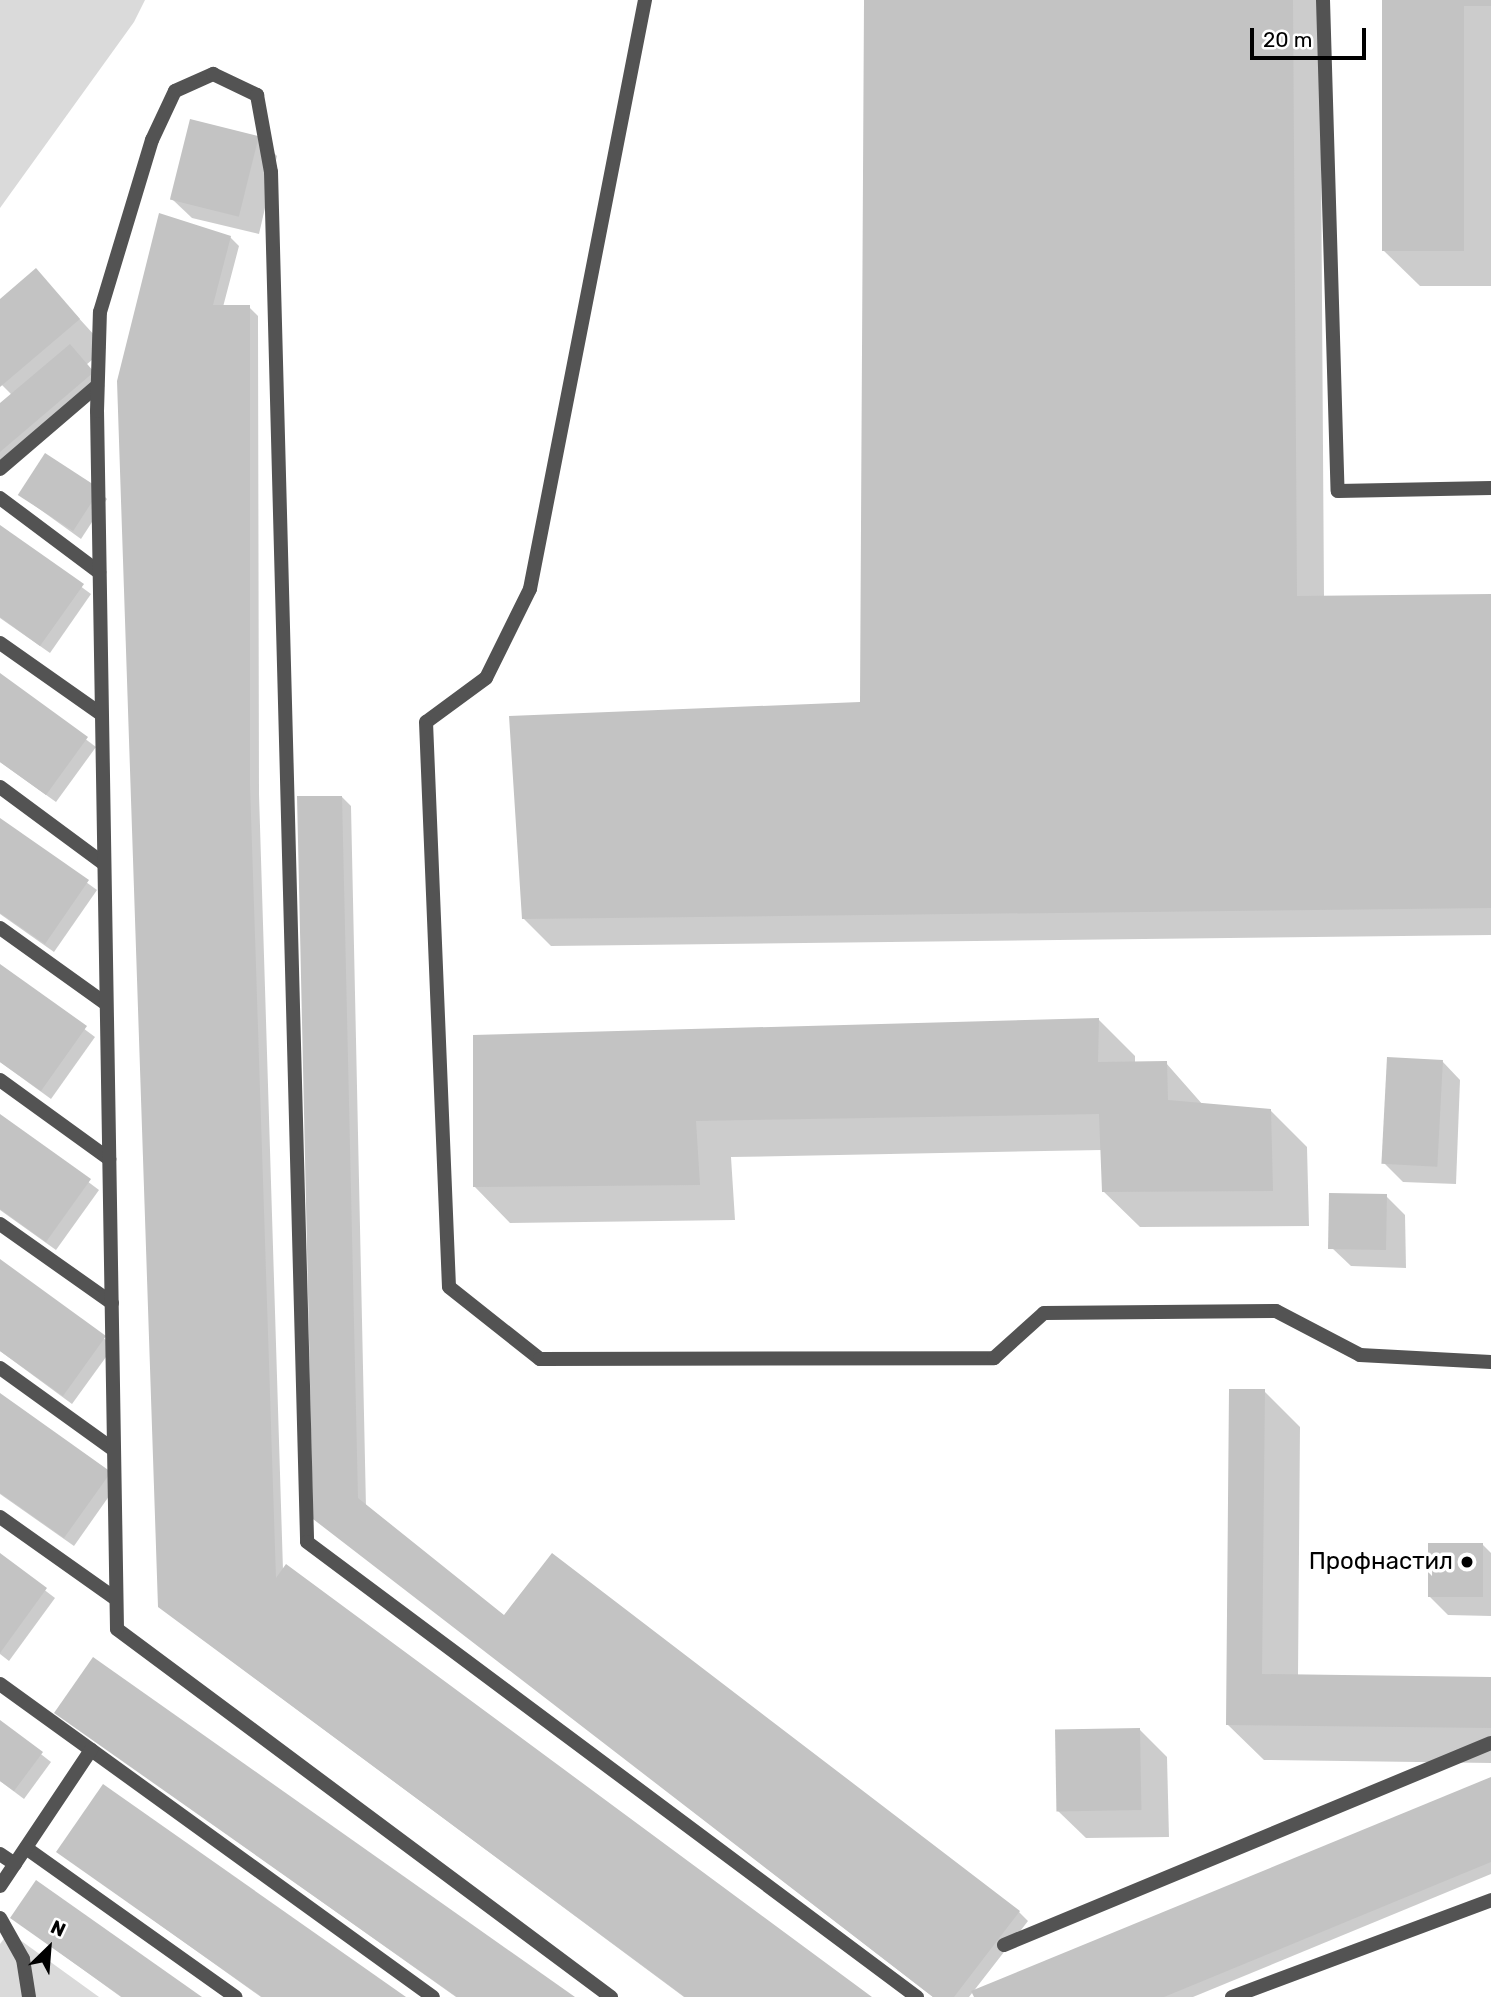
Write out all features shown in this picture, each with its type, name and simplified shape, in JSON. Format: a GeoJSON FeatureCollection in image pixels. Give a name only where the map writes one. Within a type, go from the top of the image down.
{"type":"FeatureCollection","features":[{"type":"Feature","properties":{"kind":"lane"},"geometry":{"type":"LineString","coordinates":[[645,0],[530,589],[486,678],[426,722],[449,1287],[540,1359],[994,1358],[1044,1313],[1276,1311],[1360,1355],[1491,1363]]}},
{"type":"Feature","properties":{"kind":"lane"},"geometry":{"type":"LineString","coordinates":[[1323,0],[1338,491],[1491,488]]}},
{"type":"Feature","properties":{"kind":"lane"},"geometry":{"type":"LineString","coordinates":[[611,1997],[117,1629],[99,572],[97,386],[100,312],[152,140],[175,91],[213,74],[257,95],[271,172],[307,1542],[917,1997]]}},
{"type":"Feature","properties":{"kind":"lane"},"geometry":{"type":"LineString","coordinates":[[0,469],[97,386]]}},
{"type":"Feature","properties":{"kind":"lane"},"geometry":{"type":"LineString","coordinates":[[0,499],[99,572]]}},
{"type":"Feature","properties":{"kind":"lane"},"geometry":{"type":"LineString","coordinates":[[0,643],[102,713]]}},
{"type":"Feature","properties":{"kind":"lane"},"geometry":{"type":"LineString","coordinates":[[0,787],[104,864]]}},
{"type":"Feature","properties":{"kind":"lane"},"geometry":{"type":"LineString","coordinates":[[0,928],[106,1004]]}},
{"type":"Feature","properties":{"kind":"lane"},"geometry":{"type":"LineString","coordinates":[[0,1080],[109,1159]]}},
{"type":"Feature","properties":{"kind":"lane"},"geometry":{"type":"LineString","coordinates":[[0,1224],[111,1303]]}},
{"type":"Feature","properties":{"kind":"lane"},"geometry":{"type":"LineString","coordinates":[[0,1367],[114,1450]]}},
{"type":"Feature","properties":{"kind":"lane"},"geometry":{"type":"LineString","coordinates":[[0,1517],[116,1599]]}},
{"type":"Feature","properties":{"kind":"lane"},"geometry":{"type":"LineString","coordinates":[[0,1684],[433,1997]]}},
{"type":"Feature","properties":{"kind":"lane"},"geometry":{"type":"LineString","coordinates":[[1004,1945],[1491,1743]]}},
{"type":"Feature","properties":{"kind":"lane"},"geometry":{"type":"LineString","coordinates":[[0,1886],[91,1750]]}},
{"type":"Feature","properties":{"kind":"lane"},"geometry":{"type":"LineString","coordinates":[[26,1848],[236,1997]]}},
{"type":"Feature","properties":{"kind":"lane"},"geometry":{"type":"LineString","coordinates":[[0,1854],[15,1864]]}},
{"type":"Feature","properties":{"kind":"lane"},"geometry":{"type":"LineString","coordinates":[[1232,1997],[1491,1900]]}},
{"type":"Feature","properties":{"kind":"lane"},"geometry":{"type":"LineString","coordinates":[[0,1918],[23,1959],[29,1997]]}},
{"type":"Feature","properties":{"kind":"shaded area"},"geometry":{"type":"Polygon","coordinates":[[[0,0],[145,0],[134,22],[0,208],[0,0]]]}},
{"type":"Feature","properties":{"kind":"shaded area"},"geometry":{"type":"Polygon","coordinates":[[[9,1932],[99,1997],[0,1997],[0,1944],[9,1932]]]}},
{"type":"Feature","properties":{"kind":"building"},"geometry":{"type":"Polygon","coordinates":[[[864,0],[1293,0],[1297,596],[1491,594],[1491,908],[522,919],[509,716],[860,702],[864,0]]]}},
{"type":"Feature","properties":{"kind":"building"},"geometry":{"type":"Polygon","coordinates":[[[1382,0],[1491,0],[1491,6],[1464,6],[1464,251],[1382,251],[1382,0]]]}},
{"type":"Feature","properties":{"kind":"building"},"geometry":{"type":"Polygon","coordinates":[[[190,119],[259,136],[239,217],[170,200],[190,119]]]}},
{"type":"Feature","properties":{"kind":"building"},"geometry":{"type":"Polygon","coordinates":[[[159,213],[231,236],[213,305],[250,305],[250,784],[276,1578],[286,1564],[872,1997],[685,1997],[158,1607],[117,381],[159,213]]]}},
{"type":"Feature","properties":{"kind":"building"},"geometry":{"type":"Polygon","coordinates":[[[36,268],[80,319],[0,387],[0,299],[36,268]]]}},
{"type":"Feature","properties":{"kind":"building"},"geometry":{"type":"Polygon","coordinates":[[[70,344],[94,372],[0,452],[0,403],[70,344]]]}},
{"type":"Feature","properties":{"kind":"building"},"geometry":{"type":"Polygon","coordinates":[[[45,453],[100,489],[73,531],[18,495],[45,453]]]}},
{"type":"Feature","properties":{"kind":"building"},"geometry":{"type":"Polygon","coordinates":[[[0,525],[84,584],[40,646],[0,617],[0,525]]]}},
{"type":"Feature","properties":{"kind":"building"},"geometry":{"type":"Polygon","coordinates":[[[0,673],[88,737],[46,795],[0,762],[0,673]]]}},
{"type":"Feature","properties":{"kind":"building"},"geometry":{"type":"Polygon","coordinates":[[[297,796],[342,796],[358,1498],[504,1615],[552,1553],[1020,1911],[954,1997],[933,1997],[313,1519],[297,796]]]}},
{"type":"Feature","properties":{"kind":"building"},"geometry":{"type":"Polygon","coordinates":[[[0,818],[89,880],[45,944],[0,913],[0,818]]]}},
{"type":"Feature","properties":{"kind":"building"},"geometry":{"type":"Polygon","coordinates":[[[0,964],[87,1026],[41,1091],[0,1062],[0,964]]]}},
{"type":"Feature","properties":{"kind":"building"},"geometry":{"type":"Polygon","coordinates":[[[1099,1018],[1098,1062],[1167,1061],[1168,1100],[1271,1109],[1273,1191],[1102,1192],[1099,1114],[696,1121],[700,1185],[473,1187],[473,1035],[1099,1018]]]}},
{"type":"Feature","properties":{"kind":"building"},"geometry":{"type":"Polygon","coordinates":[[[1387,1057],[1443,1060],[1437,1167],[1381,1164],[1387,1057]]]}},
{"type":"Feature","properties":{"kind":"building"},"geometry":{"type":"Polygon","coordinates":[[[0,1114],[91,1179],[46,1242],[0,1209],[0,1114]]]}},
{"type":"Feature","properties":{"kind":"building"},"geometry":{"type":"Polygon","coordinates":[[[1329,1193],[1387,1194],[1386,1250],[1328,1249],[1329,1193]]]}},
{"type":"Feature","properties":{"kind":"building"},"geometry":{"type":"Polygon","coordinates":[[[0,1259],[106,1336],[63,1396],[0,1351],[0,1259]]]}},
{"type":"Feature","properties":{"kind":"building"},"geometry":{"type":"Polygon","coordinates":[[[1229,1389],[1265,1389],[1262,1674],[1491,1677],[1491,1728],[1226,1725],[1229,1389]]]}},
{"type":"Feature","properties":{"kind":"building"},"geometry":{"type":"Polygon","coordinates":[[[0,1393],[111,1472],[64,1538],[0,1493],[0,1393]]]}},
{"type":"Feature","properties":{"kind":"building"},"geometry":{"type":"Polygon","coordinates":[[[1428,1543],[1483,1543],[1483,1597],[1428,1597],[1428,1543]]]}},
{"type":"Feature","properties":{"kind":"building"},"geometry":{"type":"Polygon","coordinates":[[[0,1553],[47,1588],[0,1653],[0,1553]]]}},
{"type":"Feature","properties":{"kind":"building"},"geometry":{"type":"Polygon","coordinates":[[[93,1657],[575,1997],[457,1997],[54,1713],[93,1657]]]}},
{"type":"Feature","properties":{"kind":"building"},"geometry":{"type":"Polygon","coordinates":[[[0,1720],[43,1752],[14,1791],[0,1781],[0,1720]]]}},
{"type":"Feature","properties":{"kind":"building"},"geometry":{"type":"Polygon","coordinates":[[[1140,1728],[1141,1810],[1056,1811],[1055,1729],[1140,1728]]]}},
{"type":"Feature","properties":{"kind":"building"},"geometry":{"type":"Polygon","coordinates":[[[1491,1777],[1491,1862],[1164,1997],[974,1997],[971,1991],[1491,1777]]]}},
{"type":"Feature","properties":{"kind":"building"},"geometry":{"type":"Polygon","coordinates":[[[103,1784],[406,1997],[262,1997],[56,1852],[103,1784]]]}},
{"type":"Feature","properties":{"kind":"building"},"geometry":{"type":"Polygon","coordinates":[[[36,1880],[202,1997],[122,1997],[10,1918],[36,1880]]]}},
{"type":"Feature","properties":{"kind":"place","name":"Профнастил"},"geometry":{"type":"Point","coordinates":[1467,1562]}}]}
